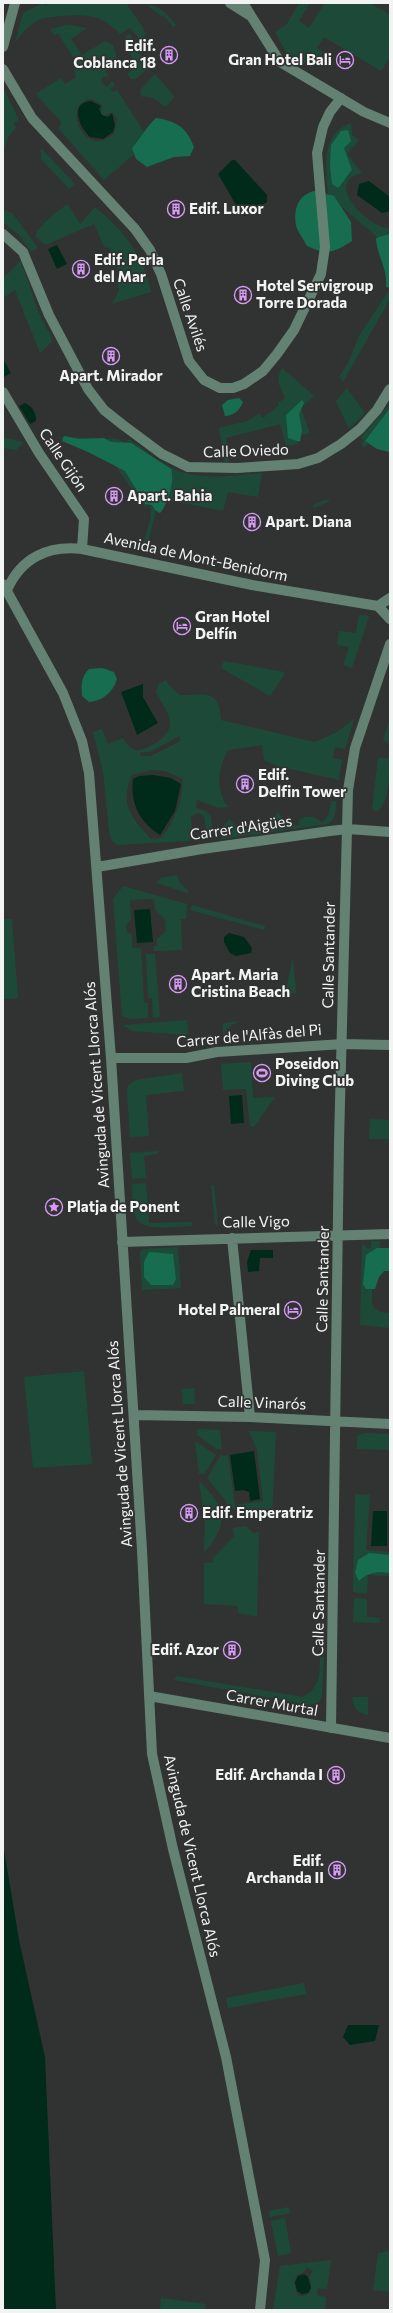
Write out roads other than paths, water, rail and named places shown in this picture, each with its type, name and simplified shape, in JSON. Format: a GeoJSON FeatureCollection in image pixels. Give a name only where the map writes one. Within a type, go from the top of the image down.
{"type":"FeatureCollection","features":[{"type":"Feature","properties":{"kind":"street"},"geometry":{"type":"LineString","coordinates":[[230,3],[250,16]]}},
{"type":"Feature","properties":{"kind":"street"},"geometry":{"type":"LineString","coordinates":[[243,3],[280,62],[364,112],[390,124]]}},
{"type":"Feature","properties":{"kind":"street"},"geometry":{"type":"LineString","coordinates":[[3,47],[14,4]]}},
{"type":"Feature","properties":{"kind":"street","name":"Calle Avilés"},"geometry":{"type":"LineString","coordinates":[[3,69],[32,118],[135,229],[150,250],[161,274],[189,361],[204,380],[220,388],[233,388],[244,384],[262,371],[277,354],[294,330],[321,274],[324,247],[317,153],[325,122],[330,112],[341,98]]}},
{"type":"Feature","properties":{"kind":"street","name":"Calle Oviedo"},"geometry":{"type":"LineString","coordinates":[[3,234],[23,252],[65,348],[88,389],[96,400],[104,410],[131,432],[162,454],[188,467],[237,468],[298,464],[318,458],[341,444],[360,429],[377,410],[390,389]]}},
{"type":"Feature","properties":{"kind":"street","name":"Calle Gijón"},"geometry":{"type":"LineString","coordinates":[[3,392],[39,453],[84,519],[82,549]]}},
{"type":"Feature","properties":{"kind":"street","name":"Avenida de Mont-Benidorm"},"geometry":{"type":"LineString","coordinates":[[5,587],[29,561],[46,552],[64,547],[82,549],[258,586],[378,606]]}},
{"type":"Feature","properties":{"kind":"street","name":"Avinguda de Vicent Llorca Alós"},"geometry":{"type":"LineString","coordinates":[[5,587],[63,693],[82,741],[89,773],[111,1058],[134,1415],[152,1754],[173,1849],[224,2050],[265,2260],[260,2310]]}},
{"type":"Feature","properties":{"kind":"street"},"geometry":{"type":"LineString","coordinates":[[390,598],[378,606],[390,619]]}},
{"type":"Feature","properties":{"kind":"street","name":"Calle Santander"},"geometry":{"type":"LineString","coordinates":[[331,1728],[348,790],[355,748],[390,644]]}},
{"type":"Feature","properties":{"kind":"street","name":"Carrer d'Aigües"},"geometry":{"type":"LineString","coordinates":[[97,867],[202,849],[348,829],[390,832]]}},
{"type":"Feature","properties":{"kind":"street","name":"Carrer de l'Alfàs del Pi"},"geometry":{"type":"LineString","coordinates":[[111,1058],[186,1058],[217,1052],[343,1044],[390,1045]]}},
{"type":"Feature","properties":{"kind":"street","name":"Calle Vigo"},"geometry":{"type":"LineString","coordinates":[[122,1242],[325,1236],[339,1234],[390,1234]]}},
{"type":"Feature","properties":{"kind":"street"},"geometry":{"type":"LineString","coordinates":[[232,1238],[250,1417]]}},
{"type":"Feature","properties":{"kind":"street","name":"Calle Vinarós"},"geometry":{"type":"LineString","coordinates":[[134,1415],[250,1417],[390,1424]]}},
{"type":"Feature","properties":{"kind":"street","name":"Carrer Murtal"},"geometry":{"type":"LineString","coordinates":[[149,1696],[390,1738]]}},
{"type":"Feature","properties":{"kind":"place","name":"Edif. Coblanca 18"},"geometry":{"type":"Point","coordinates":[169,55]}},
{"type":"Feature","properties":{"kind":"place","name":"Gran Hotel Bali"},"geometry":{"type":"Point","coordinates":[345,60]}},
{"type":"Feature","properties":{"kind":"place","name":"Edif. Luxor"},"geometry":{"type":"Point","coordinates":[176,209]}},
{"type":"Feature","properties":{"kind":"place","name":"Edif. Perla del Mar"},"geometry":{"type":"Point","coordinates":[81,269]}},
{"type":"Feature","properties":{"kind":"place","name":"Hotel Servigroup Torre Dorada"},"geometry":{"type":"Point","coordinates":[243,295]}},
{"type":"Feature","properties":{"kind":"place","name":"Apart. Mirador"},"geometry":{"type":"Point","coordinates":[111,356]}},
{"type":"Feature","properties":{"kind":"place","name":"Apart. Bahia"},"geometry":{"type":"Point","coordinates":[114,496]}},
{"type":"Feature","properties":{"kind":"place","name":"Apart. Diana"},"geometry":{"type":"Point","coordinates":[252,522]}},
{"type":"Feature","properties":{"kind":"place","name":"Gran Hotel Delfín"},"geometry":{"type":"Point","coordinates":[182,626]}},
{"type":"Feature","properties":{"kind":"place","name":"Edif. Delfin Tower"},"geometry":{"type":"Point","coordinates":[245,784]}},
{"type":"Feature","properties":{"kind":"place","name":"Apart. Maria Cristina Beach"},"geometry":{"type":"Point","coordinates":[178,984]}},
{"type":"Feature","properties":{"kind":"place","name":"Poseidon Diving Club"},"geometry":{"type":"Point","coordinates":[262,1073]}},
{"type":"Feature","properties":{"kind":"place","name":"Platja de Ponent"},"geometry":{"type":"Point","coordinates":[54,1207]}},
{"type":"Feature","properties":{"kind":"place","name":"Hotel Palmeral"},"geometry":{"type":"Point","coordinates":[293,1310]}},
{"type":"Feature","properties":{"kind":"place","name":"Edif. Emperatriz"},"geometry":{"type":"Point","coordinates":[189,1513]}},
{"type":"Feature","properties":{"kind":"place","name":"Edif. Azor"},"geometry":{"type":"Point","coordinates":[232,1650]}},
{"type":"Feature","properties":{"kind":"place","name":"Edif. Archanda I"},"geometry":{"type":"Point","coordinates":[336,1775]}},
{"type":"Feature","properties":{"kind":"place","name":"Edif. Archanda II"},"geometry":{"type":"Point","coordinates":[337,1870]}}]}
